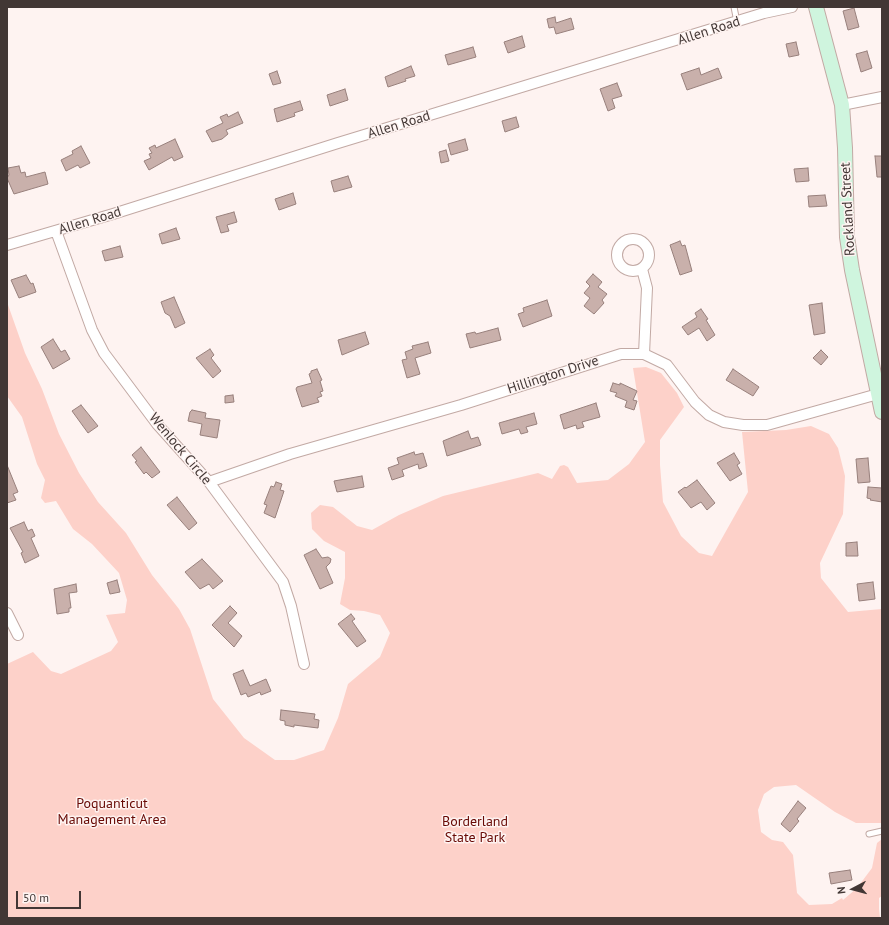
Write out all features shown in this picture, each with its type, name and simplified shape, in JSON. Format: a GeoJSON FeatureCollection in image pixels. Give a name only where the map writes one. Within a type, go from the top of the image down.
{"type":"FeatureCollection","features":[{"type":"Feature","properties":{"kind":"street","name":"Allen Road"},"geometry":{"type":"LineString","coordinates":[[7,245],[353,138],[737,22],[772,9],[792,7]]}},
{"type":"Feature","properties":{"kind":"street","name":"Rockland Street"},"geometry":{"type":"LineString","coordinates":[[816,7],[842,105],[845,148],[847,237],[882,412]]}},
{"type":"Feature","properties":{"kind":"street"},"geometry":{"type":"LineString","coordinates":[[842,105],[882,97]]}},
{"type":"Feature","properties":{"kind":"street","name":"Wenlock Circle"},"geometry":{"type":"LineString","coordinates":[[56,231],[92,330],[104,353],[157,424],[209,482],[283,582],[291,606],[304,664]]}},
{"type":"Feature","properties":{"kind":"street"},"geometry":{"type":"LineString","coordinates":[[642,269],[647,288],[644,354]]}},
{"type":"Feature","properties":{"kind":"street","name":"Hillington Drive"},"geometry":{"type":"LineString","coordinates":[[209,482],[290,454],[460,405],[622,354],[644,354],[667,365],[695,402],[709,414],[724,422],[743,425],[767,425],[878,394]]}},
{"type":"Feature","properties":{"kind":"street"},"geometry":{"type":"LineString","coordinates":[[7,613],[18,635]]}},
{"type":"Feature","properties":{"kind":"lane"},"geometry":{"type":"LineString","coordinates":[[734,7],[737,22]]}},
{"type":"Feature","properties":{"kind":"lane"},"geometry":{"type":"LineString","coordinates":[[869,834],[882,831]]}},
{"type":"Feature","properties":{"kind":"green space"},"geometry":{"type":"Polygon","coordinates":[[[7,302],[25,353],[42,389],[59,434],[79,473],[98,502],[126,533],[152,575],[179,609],[190,629],[213,699],[244,738],[275,760],[294,760],[324,750],[338,718],[348,684],[380,657],[390,633],[380,615],[364,611],[350,610],[340,604],[345,578],[345,552],[324,541],[312,529],[311,513],[320,505],[333,507],[357,526],[372,530],[399,515],[443,496],[538,473],[552,479],[560,466],[564,465],[568,467],[577,483],[608,480],[629,464],[645,442],[633,368],[646,367],[661,373],[677,393],[684,407],[660,440],[660,465],[663,502],[681,536],[699,553],[712,556],[748,492],[742,432],[786,430],[811,426],[829,434],[838,448],[845,476],[843,514],[820,563],[821,578],[848,612],[882,609],[882,823],[856,823],[835,812],[796,785],[774,787],[764,794],[758,810],[761,832],[772,840],[783,842],[793,855],[797,893],[809,905],[832,904],[842,898],[843,900],[857,888],[872,868],[877,843],[882,839],[882,896],[879,898],[880,918],[7,918],[7,664],[33,652],[51,671],[61,674],[111,651],[118,642],[106,615],[125,613],[127,600],[119,573],[92,544],[73,529],[56,501],[45,503],[41,498],[45,480],[37,464],[22,417],[7,396],[7,302]]]}},
{"type":"Feature","properties":{"kind":"building"},"geometry":{"type":"Polygon","coordinates":[[[854,8],[859,27],[848,30],[843,11],[854,8]]]}},
{"type":"Feature","properties":{"kind":"building"},"geometry":{"type":"Polygon","coordinates":[[[555,17],[556,23],[571,18],[574,29],[556,34],[554,27],[549,28],[547,19],[555,17]]]}},
{"type":"Feature","properties":{"kind":"building"},"geometry":{"type":"Polygon","coordinates":[[[522,36],[525,47],[508,53],[504,42],[522,36]]]}},
{"type":"Feature","properties":{"kind":"building"},"geometry":{"type":"Polygon","coordinates":[[[796,42],[799,55],[789,57],[786,44],[796,42]]]}},
{"type":"Feature","properties":{"kind":"building"},"geometry":{"type":"Polygon","coordinates":[[[473,47],[476,57],[448,65],[445,55],[473,47]]]}},
{"type":"Feature","properties":{"kind":"building"},"geometry":{"type":"Polygon","coordinates":[[[867,51],[872,68],[861,72],[856,54],[867,51]]]}},
{"type":"Feature","properties":{"kind":"building"},"geometry":{"type":"Polygon","coordinates":[[[411,66],[415,76],[405,79],[406,81],[388,87],[385,77],[411,66]]]}},
{"type":"Feature","properties":{"kind":"building"},"geometry":{"type":"Polygon","coordinates":[[[699,68],[701,75],[718,68],[722,78],[687,90],[681,74],[699,68]]]}},
{"type":"Feature","properties":{"kind":"building"},"geometry":{"type":"Polygon","coordinates":[[[277,71],[281,83],[273,85],[269,74],[277,71]]]}},
{"type":"Feature","properties":{"kind":"building"},"geometry":{"type":"Polygon","coordinates":[[[617,83],[622,96],[612,99],[615,108],[608,111],[600,89],[617,83]]]}},
{"type":"Feature","properties":{"kind":"building"},"geometry":{"type":"Polygon","coordinates":[[[345,89],[348,100],[330,106],[327,95],[345,89]]]}},
{"type":"Feature","properties":{"kind":"building"},"geometry":{"type":"Polygon","coordinates":[[[300,101],[303,110],[294,113],[295,116],[277,122],[274,109],[300,101]]]}},
{"type":"Feature","properties":{"kind":"building"},"geometry":{"type":"Polygon","coordinates":[[[238,112],[243,123],[226,130],[228,134],[222,139],[212,142],[206,131],[223,123],[220,117],[227,114],[228,117],[238,112]]]}},
{"type":"Feature","properties":{"kind":"building"},"geometry":{"type":"Polygon","coordinates":[[[516,117],[519,127],[505,132],[502,121],[516,117]]]}},
{"type":"Feature","properties":{"kind":"building"},"geometry":{"type":"Polygon","coordinates":[[[175,139],[183,157],[174,161],[172,157],[149,170],[144,161],[151,158],[149,154],[152,153],[149,148],[155,145],[156,148],[175,139]]]}},
{"type":"Feature","properties":{"kind":"building"},"geometry":{"type":"Polygon","coordinates":[[[465,139],[468,150],[451,155],[448,144],[465,139]]]}},
{"type":"Feature","properties":{"kind":"building"},"geometry":{"type":"Polygon","coordinates":[[[81,146],[90,163],[80,168],[78,165],[66,171],[61,160],[73,154],[72,151],[81,146]]]}},
{"type":"Feature","properties":{"kind":"building"},"geometry":{"type":"Polygon","coordinates":[[[446,150],[449,161],[441,163],[439,152],[446,150]]]}},
{"type":"Feature","properties":{"kind":"building"},"geometry":{"type":"Polygon","coordinates":[[[875,156],[882,156],[882,177],[877,177],[875,156]]]}},
{"type":"Feature","properties":{"kind":"building"},"geometry":{"type":"Polygon","coordinates":[[[19,166],[21,173],[25,172],[26,177],[45,172],[48,184],[14,194],[7,178],[9,175],[8,168],[19,166]]]}},
{"type":"Feature","properties":{"kind":"building"},"geometry":{"type":"Polygon","coordinates":[[[808,168],[809,181],[796,182],[794,169],[808,168]]]}},
{"type":"Feature","properties":{"kind":"building"},"geometry":{"type":"Polygon","coordinates":[[[348,176],[352,187],[334,192],[331,181],[348,176]]]}},
{"type":"Feature","properties":{"kind":"building"},"geometry":{"type":"Polygon","coordinates":[[[293,193],[296,204],[279,210],[275,199],[293,193]]]}},
{"type":"Feature","properties":{"kind":"building"},"geometry":{"type":"Polygon","coordinates":[[[825,195],[827,206],[809,207],[808,196],[825,195]]]}},
{"type":"Feature","properties":{"kind":"building"},"geometry":{"type":"Polygon","coordinates":[[[234,212],[237,222],[227,225],[229,231],[221,233],[216,217],[234,212]]]}},
{"type":"Feature","properties":{"kind":"building"},"geometry":{"type":"Polygon","coordinates":[[[176,228],[180,239],[162,244],[159,234],[176,228]]]}},
{"type":"Feature","properties":{"kind":"building"},"geometry":{"type":"Polygon","coordinates":[[[680,241],[682,246],[685,245],[692,271],[680,275],[670,245],[680,241]]]}},
{"type":"Feature","properties":{"kind":"building"},"geometry":{"type":"Polygon","coordinates":[[[120,246],[123,257],[105,261],[102,251],[120,246]]]}},
{"type":"Feature","properties":{"kind":"building"},"geometry":{"type":"Polygon","coordinates":[[[593,274],[602,282],[598,287],[607,294],[602,300],[604,303],[594,314],[584,306],[590,298],[584,293],[590,286],[586,282],[593,274]]]}},
{"type":"Feature","properties":{"kind":"building"},"geometry":{"type":"Polygon","coordinates":[[[26,275],[31,284],[33,283],[36,292],[19,298],[11,280],[26,275]]]}},
{"type":"Feature","properties":{"kind":"building"},"geometry":{"type":"Polygon","coordinates":[[[174,297],[185,323],[175,328],[170,316],[165,313],[161,302],[174,297]]]}},
{"type":"Feature","properties":{"kind":"building"},"geometry":{"type":"Polygon","coordinates":[[[547,300],[552,316],[523,327],[518,314],[524,312],[523,308],[547,300]]]}},
{"type":"Feature","properties":{"kind":"building"},"geometry":{"type":"Polygon","coordinates":[[[822,303],[825,333],[814,335],[809,305],[822,303]]]}},
{"type":"Feature","properties":{"kind":"building"},"geometry":{"type":"Polygon","coordinates":[[[701,309],[708,319],[706,320],[715,335],[707,341],[699,328],[688,335],[682,327],[697,317],[695,313],[701,309]]]}},
{"type":"Feature","properties":{"kind":"building"},"geometry":{"type":"Polygon","coordinates":[[[498,328],[501,340],[470,348],[466,334],[475,332],[476,334],[498,328]]]}},
{"type":"Feature","properties":{"kind":"building"},"geometry":{"type":"Polygon","coordinates":[[[365,332],[369,344],[342,355],[338,340],[365,332]]]}},
{"type":"Feature","properties":{"kind":"building"},"geometry":{"type":"Polygon","coordinates":[[[53,339],[61,352],[65,350],[70,359],[53,369],[41,347],[53,339]]]}},
{"type":"Feature","properties":{"kind":"building"},"geometry":{"type":"Polygon","coordinates":[[[428,342],[431,353],[415,358],[420,374],[407,378],[402,360],[407,359],[405,352],[413,349],[412,346],[428,342]]]}},
{"type":"Feature","properties":{"kind":"building"},"geometry":{"type":"Polygon","coordinates":[[[210,349],[214,355],[211,358],[221,371],[213,378],[196,358],[210,349]]]}},
{"type":"Feature","properties":{"kind":"building"},"geometry":{"type":"Polygon","coordinates":[[[821,350],[828,357],[821,365],[813,358],[821,350]]]}},
{"type":"Feature","properties":{"kind":"building"},"geometry":{"type":"Polygon","coordinates":[[[317,369],[322,380],[320,381],[323,391],[320,392],[322,396],[317,398],[319,402],[302,407],[296,389],[297,387],[312,383],[309,374],[311,371],[317,369]]]}},
{"type":"Feature","properties":{"kind":"building"},"geometry":{"type":"Polygon","coordinates":[[[733,369],[759,387],[753,396],[726,380],[733,369]]]}},
{"type":"Feature","properties":{"kind":"building"},"geometry":{"type":"Polygon","coordinates":[[[613,383],[620,385],[620,383],[637,391],[633,400],[637,401],[634,410],[625,407],[627,401],[615,396],[617,393],[610,391],[613,383]]]}},
{"type":"Feature","properties":{"kind":"building"},"geometry":{"type":"Polygon","coordinates":[[[233,395],[234,402],[225,403],[225,396],[233,395]]]}},
{"type":"Feature","properties":{"kind":"building"},"geometry":{"type":"Polygon","coordinates":[[[596,403],[600,417],[582,422],[584,427],[577,429],[576,425],[564,429],[560,415],[596,403]]]}},
{"type":"Feature","properties":{"kind":"building"},"geometry":{"type":"Polygon","coordinates":[[[81,405],[98,426],[88,433],[72,411],[81,405]]]}},
{"type":"Feature","properties":{"kind":"building"},"geometry":{"type":"Polygon","coordinates":[[[192,410],[206,413],[205,418],[220,420],[217,438],[200,435],[202,424],[188,421],[192,410]]]}},
{"type":"Feature","properties":{"kind":"building"},"geometry":{"type":"Polygon","coordinates":[[[534,413],[537,424],[526,427],[528,432],[521,434],[519,429],[502,434],[499,423],[534,413]]]}},
{"type":"Feature","properties":{"kind":"building"},"geometry":{"type":"Polygon","coordinates":[[[468,431],[471,439],[478,437],[481,445],[447,456],[443,441],[468,431]]]}},
{"type":"Feature","properties":{"kind":"building"},"geometry":{"type":"Polygon","coordinates":[[[141,447],[160,472],[152,478],[146,472],[144,474],[135,462],[137,461],[132,455],[141,447]]]}},
{"type":"Feature","properties":{"kind":"building"},"geometry":{"type":"Polygon","coordinates":[[[414,452],[415,455],[423,453],[427,466],[419,469],[418,464],[402,470],[404,476],[392,480],[388,468],[399,464],[397,458],[414,452]]]}},
{"type":"Feature","properties":{"kind":"building"},"geometry":{"type":"Polygon","coordinates":[[[734,453],[740,463],[737,465],[742,474],[730,481],[717,463],[734,453]]]}},
{"type":"Feature","properties":{"kind":"building"},"geometry":{"type":"Polygon","coordinates":[[[868,458],[870,482],[858,483],[856,459],[868,458]]]}},
{"type":"Feature","properties":{"kind":"building"},"geometry":{"type":"Polygon","coordinates":[[[7,465],[18,492],[13,494],[16,500],[7,503],[7,465]]]}},
{"type":"Feature","properties":{"kind":"building"},"geometry":{"type":"Polygon","coordinates":[[[362,476],[364,487],[337,492],[334,481],[362,476]]]}},
{"type":"Feature","properties":{"kind":"building"},"geometry":{"type":"Polygon","coordinates":[[[697,480],[715,503],[707,510],[701,502],[691,508],[678,492],[697,480]]]}},
{"type":"Feature","properties":{"kind":"building"},"geometry":{"type":"Polygon","coordinates":[[[276,482],[282,484],[280,490],[284,491],[275,518],[264,513],[267,505],[264,504],[271,486],[274,487],[276,482]]]}},
{"type":"Feature","properties":{"kind":"building"},"geometry":{"type":"Polygon","coordinates":[[[868,487],[882,488],[882,502],[867,498],[868,487]]]}},
{"type":"Feature","properties":{"kind":"building"},"geometry":{"type":"Polygon","coordinates":[[[177,497],[197,523],[189,530],[167,505],[177,497]]]}},
{"type":"Feature","properties":{"kind":"building"},"geometry":{"type":"Polygon","coordinates":[[[24,522],[28,531],[32,529],[35,536],[31,538],[39,556],[25,563],[21,553],[23,552],[10,528],[24,522]]]}},
{"type":"Feature","properties":{"kind":"building"},"geometry":{"type":"Polygon","coordinates":[[[857,542],[858,556],[846,556],[846,543],[857,542]]]}},
{"type":"Feature","properties":{"kind":"building"},"geometry":{"type":"Polygon","coordinates":[[[316,549],[322,558],[328,557],[331,559],[330,563],[326,567],[333,583],[320,589],[304,555],[316,549]]]}},
{"type":"Feature","properties":{"kind":"building"},"geometry":{"type":"Polygon","coordinates":[[[202,559],[223,581],[213,589],[209,584],[200,589],[185,572],[202,559]]]}},
{"type":"Feature","properties":{"kind":"building"},"geometry":{"type":"Polygon","coordinates":[[[117,580],[120,592],[110,594],[107,583],[117,580]]]}},
{"type":"Feature","properties":{"kind":"building"},"geometry":{"type":"Polygon","coordinates":[[[873,582],[875,599],[859,601],[857,584],[873,582]]]}},
{"type":"Feature","properties":{"kind":"building"},"geometry":{"type":"Polygon","coordinates":[[[76,584],[77,592],[69,593],[71,608],[69,608],[69,612],[57,614],[54,589],[76,584]]]}},
{"type":"Feature","properties":{"kind":"building"},"geometry":{"type":"Polygon","coordinates":[[[230,606],[237,613],[228,623],[242,636],[234,647],[212,625],[230,606]]]}},
{"type":"Feature","properties":{"kind":"building"},"geometry":{"type":"Polygon","coordinates":[[[351,614],[355,619],[352,621],[366,641],[357,647],[338,624],[351,614]]]}},
{"type":"Feature","properties":{"kind":"building"},"geometry":{"type":"Polygon","coordinates":[[[243,670],[250,686],[266,679],[271,691],[261,695],[260,692],[248,697],[246,693],[241,695],[233,674],[243,670]]]}},
{"type":"Feature","properties":{"kind":"building"},"geometry":{"type":"Polygon","coordinates":[[[281,710],[315,714],[314,719],[319,720],[318,728],[285,725],[285,721],[280,720],[281,710]]]}},
{"type":"Feature","properties":{"kind":"building"},"geometry":{"type":"Polygon","coordinates":[[[798,801],[806,808],[797,819],[799,821],[790,832],[781,824],[798,801]]]}},
{"type":"Feature","properties":{"kind":"building"},"geometry":{"type":"Polygon","coordinates":[[[850,870],[852,880],[831,884],[829,873],[850,870]]]}},
{"type":"Feature","properties":{"kind":"park label","name":"Poquanticut Management Area"},"geometry":{"type":"Point","coordinates":[112,812]}},
{"type":"Feature","properties":{"kind":"park label","name":"Borderland State Park"},"geometry":{"type":"Point","coordinates":[475,830]}}]}
